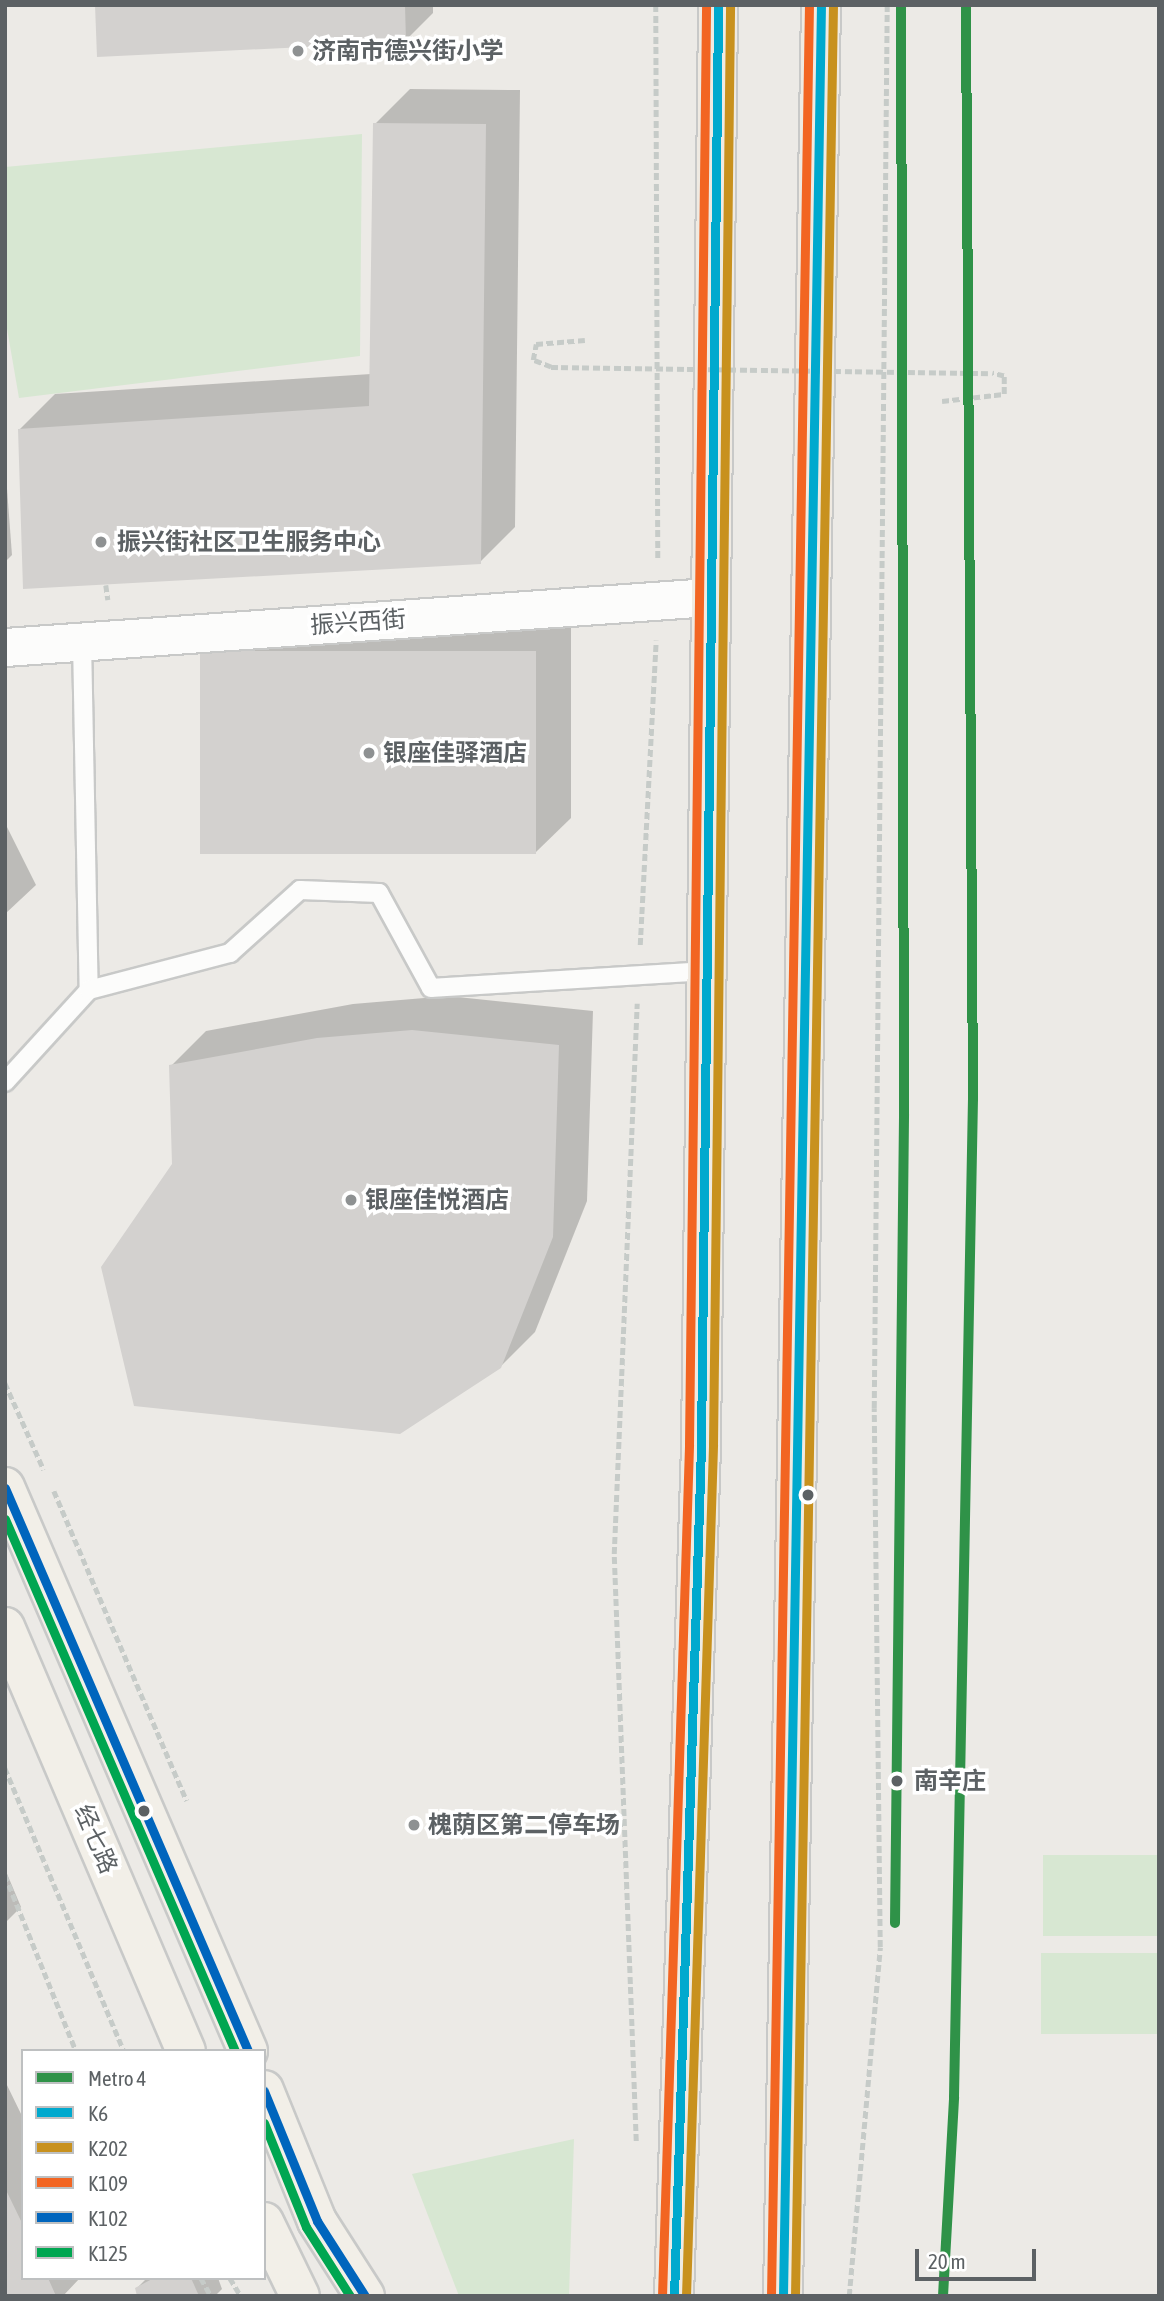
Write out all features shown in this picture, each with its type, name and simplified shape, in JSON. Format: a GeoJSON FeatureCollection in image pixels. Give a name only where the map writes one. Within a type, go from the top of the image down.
{"type":"FeatureCollection","features":[{"type":"Feature","properties":{"kind":"highway"},"geometry":{"type":"LineString","coordinates":[[674,2296],[701,1444],[718,5]]}},
{"type":"Feature","properties":{"kind":"highway"},"geometry":{"type":"LineString","coordinates":[[783,2296],[821,5]]}},
{"type":"Feature","properties":{"kind":"main road"},"geometry":{"type":"LineString","coordinates":[[5,1487],[247,2049]]}},
{"type":"Feature","properties":{"kind":"main road","name":"经七路"},"geometry":{"type":"LineString","coordinates":[[5,1627],[185,2049]]}},
{"type":"Feature","properties":{"kind":"main road"},"geometry":{"type":"LineString","coordinates":[[266,2095],[317,2221],[365,2296]]}},
{"type":"Feature","properties":{"kind":"main road"},"geometry":{"type":"LineString","coordinates":[[266,2226],[300,2296]]}},
{"type":"Feature","properties":{"kind":"street","name":"振兴西街"},"geometry":{"type":"LineString","coordinates":[[5,647],[710,597]]}},
{"type":"Feature","properties":{"kind":"lane"},"geometry":{"type":"LineString","coordinates":[[82,641],[89,990]]}},
{"type":"Feature","properties":{"kind":"lane"},"geometry":{"type":"LineString","coordinates":[[5,1082],[89,990],[230,953],[300,890],[379,893],[431,988],[638,979],[706,971]]}},
{"type":"Feature","properties":{"kind":"path"},"geometry":{"type":"LineString","coordinates":[[636,2158],[614,1554],[638,979],[659,601],[656,5]]}},
{"type":"Feature","properties":{"kind":"path"},"geometry":{"type":"LineString","coordinates":[[849,2296],[880,1947],[874,1408],[887,5]]}},
{"type":"Feature","properties":{"kind":"path"},"geometry":{"type":"LineString","coordinates":[[585,341],[536,344],[533,360],[551,368],[992,373],[1004,376],[1004,394],[942,401]]}},
{"type":"Feature","properties":{"kind":"path"},"geometry":{"type":"LineString","coordinates":[[5,1768],[123,2049]]}},
{"type":"Feature","properties":{"kind":"path"},"geometry":{"type":"LineString","coordinates":[[5,1875],[75,2049]]}},
{"type":"Feature","properties":{"kind":"path"},"geometry":{"type":"LineString","coordinates":[[202,2280],[211,2296]]}},
{"type":"Feature","properties":{"kind":"path"},"geometry":{"type":"LineString","coordinates":[[231,2280],[241,2296]]}},
{"type":"Feature","properties":{"kind":"green space"},"geometry":{"type":"Polygon","coordinates":[[[362,134],[360,356],[19,398],[5,317],[5,167],[362,134]]]}},
{"type":"Feature","properties":{"kind":"green space"},"geometry":{"type":"Polygon","coordinates":[[[1043,1855],[1159,1855],[1159,1936],[1043,1936],[1043,1855]]]}},
{"type":"Feature","properties":{"kind":"green space"},"geometry":{"type":"Polygon","coordinates":[[[1041,1953],[1159,1953],[1159,2034],[1041,2034],[1041,1953]]]}},
{"type":"Feature","properties":{"kind":"green space"},"geometry":{"type":"Polygon","coordinates":[[[574,2139],[569,2296],[459,2296],[412,2174],[574,2139]]]}},
{"type":"Feature","properties":{"kind":"building"},"geometry":{"type":"Polygon","coordinates":[[[95,5],[405,5],[406,42],[97,57],[95,5]]]}},
{"type":"Feature","properties":{"kind":"building"},"geometry":{"type":"Polygon","coordinates":[[[373,123],[486,124],[481,564],[23,589],[18,429],[369,406],[373,123]]]}},
{"type":"Feature","properties":{"kind":"building","name":"银座佳驿酒店"},"geometry":{"type":"Polygon","coordinates":[[[200,651],[536,651],[536,854],[200,854],[200,651]]]}},
{"type":"Feature","properties":{"kind":"building","name":"银座佳悦酒店"},"geometry":{"type":"Polygon","coordinates":[[[412,1030],[559,1045],[553,1237],[501,1368],[400,1434],[134,1406],[101,1267],[172,1164],[169,1065],[317,1038],[412,1030]]]}},
{"type":"Feature","properties":{"kind":"building"},"geometry":{"type":"Polygon","coordinates":[[[5,2188],[21,2221],[21,2280],[49,2280],[56,2296],[5,2296],[5,2188]]]}},
{"type":"Feature","properties":{"kind":"building"},"geometry":{"type":"Polygon","coordinates":[[[150,2280],[192,2280],[199,2296],[137,2296],[135,2288],[150,2280]]]}},
{"type":"Feature","properties":{"kind":"metro line","name":"4"},"geometry":{"type":"LineString","coordinates":[[895,1923],[904,1114],[901,5]]}},
{"type":"Feature","properties":{"kind":"metro line","name":"4"},"geometry":{"type":"LineString","coordinates":[[943,2296],[954,2097],[973,1099],[966,5]]}},
{"type":"Feature","properties":{"kind":"transit line","name":"K109"},"geometry":{"type":"LineString","coordinates":[[662,2296],[689,1444],[706,5]]}},
{"type":"Feature","properties":{"kind":"transit line","name":"K6"},"geometry":{"type":"LineString","coordinates":[[674,2296],[701,1444],[718,5]]}},
{"type":"Feature","properties":{"kind":"transit line","name":"K202"},"geometry":{"type":"LineString","coordinates":[[686,2296],[713,1444],[730,5]]}},
{"type":"Feature","properties":{"kind":"transit line","name":"K109"},"geometry":{"type":"LineString","coordinates":[[771,2296],[809,5]]}},
{"type":"Feature","properties":{"kind":"transit line","name":"K6"},"geometry":{"type":"LineString","coordinates":[[783,2296],[821,5]]}},
{"type":"Feature","properties":{"kind":"transit line","name":"K202"},"geometry":{"type":"LineString","coordinates":[[795,2296],[833,5]]}},
{"type":"Feature","properties":{"kind":"transit line","name":"K102"},"geometry":{"type":"LineString","coordinates":[[5,1488],[247,2049]]}},
{"type":"Feature","properties":{"kind":"transit line","name":"K125"},"geometry":{"type":"LineString","coordinates":[[5,1519],[234,2049]]}},
{"type":"Feature","properties":{"kind":"transit line","name":"K102"},"geometry":{"type":"LineString","coordinates":[[266,2096],[317,2221],[365,2296]]}},
{"type":"Feature","properties":{"kind":"transit line","name":"K125"},"geometry":{"type":"LineString","coordinates":[[266,2128],[306,2227],[350,2296]]}},
{"type":"Feature","properties":{"kind":"place","name":"济南市德兴街小学"},"geometry":{"type":"Point","coordinates":[298,51]}},
{"type":"Feature","properties":{"kind":"place","name":"振兴街社区卫生服务中心"},"geometry":{"type":"Point","coordinates":[101,542]}},
{"type":"Feature","properties":{"kind":"place","name":"银座佳驿酒店"},"geometry":{"type":"Point","coordinates":[369,753]}},
{"type":"Feature","properties":{"kind":"place","name":"银座佳悦酒店"},"geometry":{"type":"Point","coordinates":[351,1200]}},
{"type":"Feature","properties":{"kind":"place","name":"南辛庄"},"geometry":{"type":"Point","coordinates":[897,1781]}},
{"type":"Feature","properties":{"kind":"place","name":"槐荫区第二停车场"},"geometry":{"type":"Point","coordinates":[414,1825]}}]}
